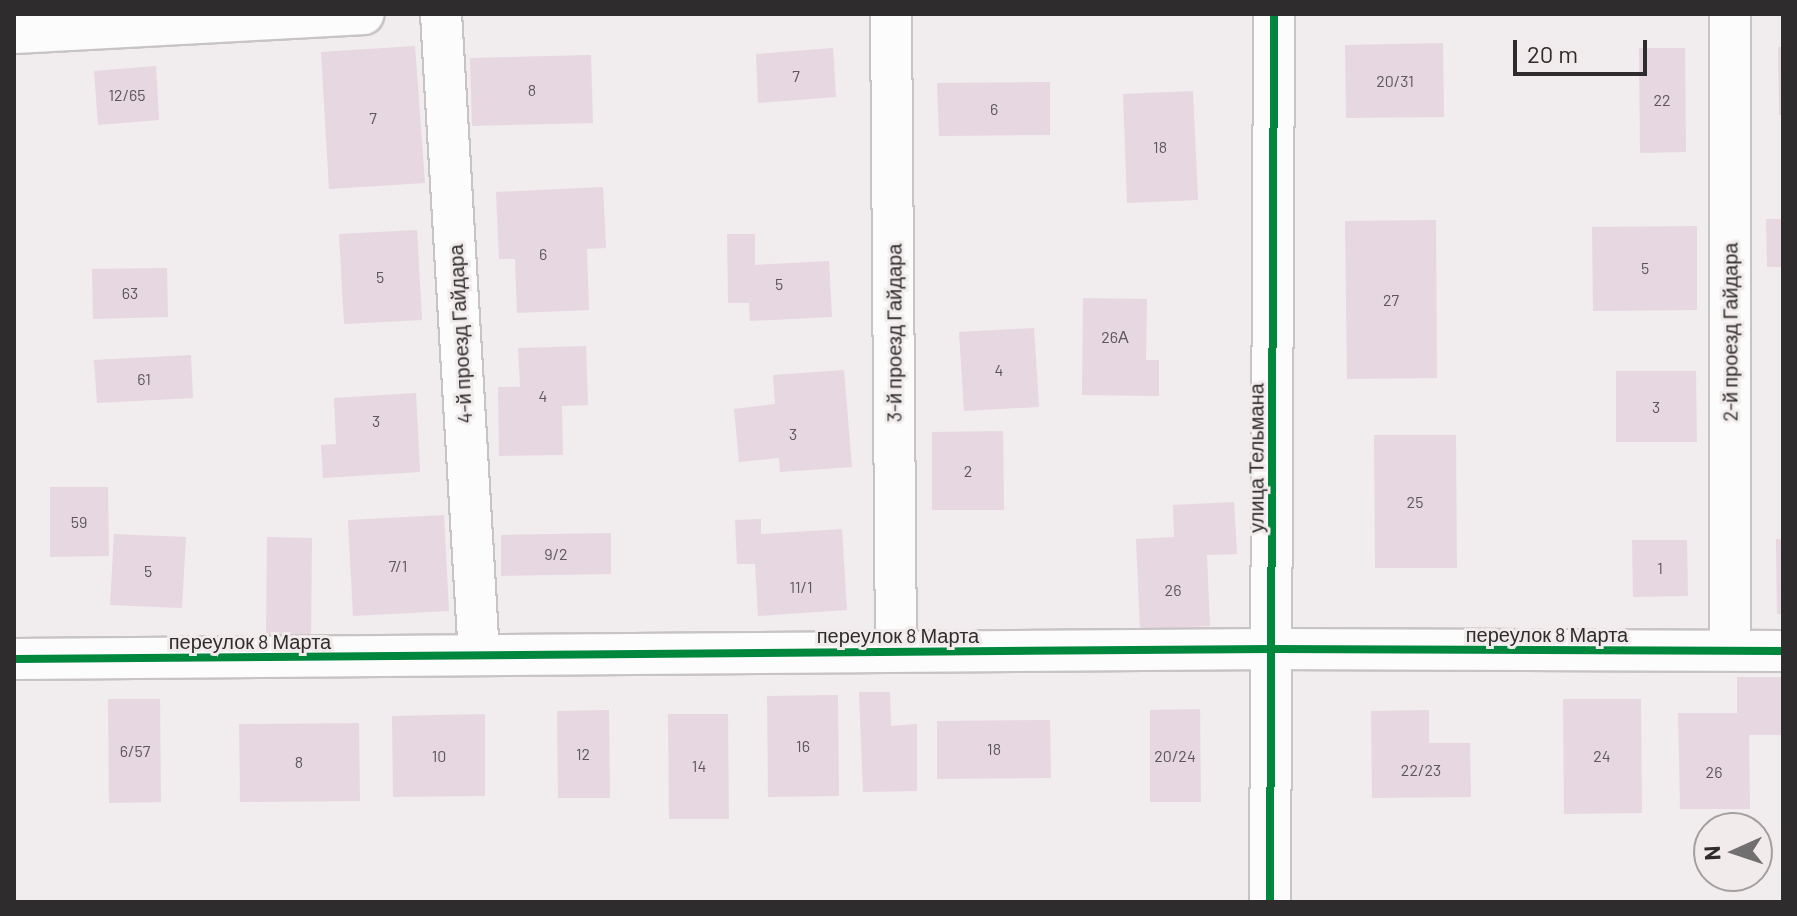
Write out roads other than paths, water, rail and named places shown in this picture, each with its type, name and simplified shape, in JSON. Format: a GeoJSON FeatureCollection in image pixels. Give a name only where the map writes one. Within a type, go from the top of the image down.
{"type":"FeatureCollection","features":[{"type":"Feature","properties":{"kind":"street"},"geometry":{"type":"LineString","coordinates":[[14,33],[363,14]]}},
{"type":"Feature","properties":{"kind":"street","name":"4-й проезд Гайдара"},"geometry":{"type":"LineString","coordinates":[[441,14],[479,655]]}},
{"type":"Feature","properties":{"kind":"street","name":"3-й проезд Гайдара"},"geometry":{"type":"LineString","coordinates":[[891,14],[896,651]]}},
{"type":"Feature","properties":{"kind":"street","name":"улица Тельмана"},"geometry":{"type":"LineString","coordinates":[[1270,902],[1274,14]]}},
{"type":"Feature","properties":{"kind":"street","name":"2-й проезд Гайдара"},"geometry":{"type":"LineString","coordinates":[[1730,14],[1730,650]]}},
{"type":"Feature","properties":{"kind":"street","name":"переулок 8 Марта"},"geometry":{"type":"LineString","coordinates":[[14,659],[1271,649],[1783,651]]}}]}
